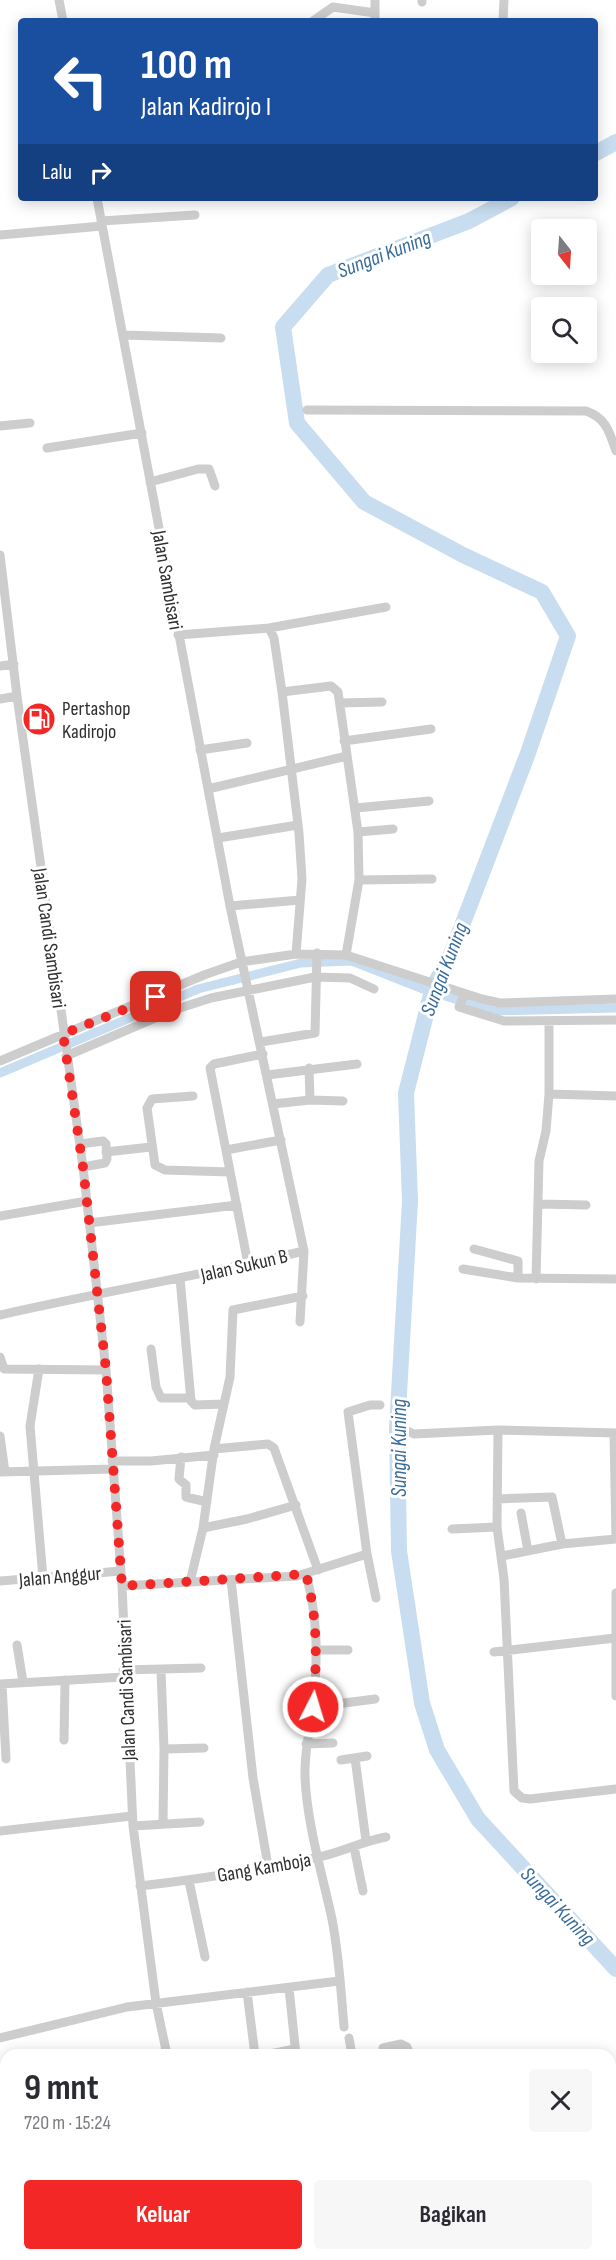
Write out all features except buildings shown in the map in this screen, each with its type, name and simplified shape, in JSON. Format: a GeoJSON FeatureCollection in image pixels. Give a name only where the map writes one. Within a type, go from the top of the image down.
{"type":"FeatureCollection","features":[{"type":"Feature","properties":{"kind":"street"},"geometry":{"type":"LineString","coordinates":[[59,0],[62,18]]}},
{"type":"Feature","properties":{"kind":"street"},"geometry":{"type":"LineString","coordinates":[[317,18],[333,7],[375,17],[375,0]]}},
{"type":"Feature","properties":{"kind":"street"},"geometry":{"type":"LineString","coordinates":[[503,18],[504,0]]}},
{"type":"Feature","properties":{"kind":"street","name":"Jalan Sambisari"},"geometry":{"type":"LineString","coordinates":[[97,201],[178,635],[243,966]]}},
{"type":"Feature","properties":{"kind":"street"},"geometry":{"type":"LineString","coordinates":[[0,234],[195,215]]}},
{"type":"Feature","properties":{"kind":"street"},"geometry":{"type":"LineString","coordinates":[[123,335],[222,338]]}},
{"type":"Feature","properties":{"kind":"street"},"geometry":{"type":"LineString","coordinates":[[307,410],[586,411],[599,416],[608,426],[616,451]]}},
{"type":"Feature","properties":{"kind":"street"},"geometry":{"type":"LineString","coordinates":[[0,426],[30,423]]}},
{"type":"Feature","properties":{"kind":"street"},"geometry":{"type":"LineString","coordinates":[[47,448],[142,433]]}},
{"type":"Feature","properties":{"kind":"street"},"geometry":{"type":"LineString","coordinates":[[150,482],[198,469],[209,469],[215,486]]}},
{"type":"Feature","properties":{"kind":"street","name":"Jalan Candi Sambisari"},"geometry":{"type":"LineString","coordinates":[[0,555],[2,589],[80,1144],[98,1293],[121,1570],[132,1821],[156,2003],[165,2049]]}},
{"type":"Feature","properties":{"kind":"street"},"geometry":{"type":"LineString","coordinates":[[178,635],[269,628],[386,607]]}},
{"type":"Feature","properties":{"kind":"street"},"geometry":{"type":"LineString","coordinates":[[269,628],[274,638],[282,692],[298,825],[302,879],[296,954]]}},
{"type":"Feature","properties":{"kind":"street"},"geometry":{"type":"LineString","coordinates":[[0,666],[14,664]]}},
{"type":"Feature","properties":{"kind":"street"},"geometry":{"type":"LineString","coordinates":[[282,692],[331,686],[337,689],[358,832],[359,880],[346,955]]}},
{"type":"Feature","properties":{"kind":"street"},"geometry":{"type":"LineString","coordinates":[[0,699],[17,696]]}},
{"type":"Feature","properties":{"kind":"street"},"geometry":{"type":"LineString","coordinates":[[340,703],[382,702]]}},
{"type":"Feature","properties":{"kind":"street"},"geometry":{"type":"LineString","coordinates":[[344,741],[431,729]]}},
{"type":"Feature","properties":{"kind":"street"},"geometry":{"type":"LineString","coordinates":[[200,750],[247,743]]}},
{"type":"Feature","properties":{"kind":"street"},"geometry":{"type":"LineString","coordinates":[[208,789],[292,771],[347,756]]}},
{"type":"Feature","properties":{"kind":"street"},"geometry":{"type":"LineString","coordinates":[[356,808],[429,801]]}},
{"type":"Feature","properties":{"kind":"street"},"geometry":{"type":"LineString","coordinates":[[218,838],[298,825]]}},
{"type":"Feature","properties":{"kind":"street"},"geometry":{"type":"LineString","coordinates":[[358,832],[393,830]]}},
{"type":"Feature","properties":{"kind":"street"},"geometry":{"type":"LineString","coordinates":[[359,880],[432,879]]}},
{"type":"Feature","properties":{"kind":"street"},"geometry":{"type":"LineString","coordinates":[[230,906],[300,900]]}},
{"type":"Feature","properties":{"kind":"street"},"geometry":{"type":"LineString","coordinates":[[0,1061],[64,1036],[204,975],[296,954],[346,955],[417,978],[462,996],[500,1003],[616,999]]}},
{"type":"Feature","properties":{"kind":"street"},"geometry":{"type":"LineString","coordinates":[[261,1042],[315,1033],[316,955]]}},
{"type":"Feature","properties":{"kind":"street","name":"Jalan Sukun B"},"geometry":{"type":"LineString","coordinates":[[0,1315],[304,1251],[243,966]]}},
{"type":"Feature","properties":{"kind":"street"},"geometry":{"type":"LineString","coordinates":[[66,1054],[174,1010],[248,987],[315,973],[350,978],[374,989]]}},
{"type":"Feature","properties":{"kind":"street"},"geometry":{"type":"LineString","coordinates":[[462,996],[459,1007],[504,1021],[616,1020]]}},
{"type":"Feature","properties":{"kind":"street"},"geometry":{"type":"LineString","coordinates":[[536,1279],[539,1161],[546,1131],[549,1094],[549,1021]]}},
{"type":"Feature","properties":{"kind":"street"},"geometry":{"type":"LineString","coordinates":[[248,1264],[210,1068],[214,1064],[263,1054]]}},
{"type":"Feature","properties":{"kind":"street"},"geometry":{"type":"LineString","coordinates":[[267,1075],[309,1068],[357,1064]]}},
{"type":"Feature","properties":{"kind":"street"},"geometry":{"type":"LineString","coordinates":[[309,1068],[310,1100]]}},
{"type":"Feature","properties":{"kind":"street"},"geometry":{"type":"LineString","coordinates":[[549,1094],[616,1096]]}},
{"type":"Feature","properties":{"kind":"street"},"geometry":{"type":"LineString","coordinates":[[193,1096],[152,1099],[149,1102],[147,1108],[155,1165],[159,1169],[230,1172]]}},
{"type":"Feature","properties":{"kind":"street"},"geometry":{"type":"LineString","coordinates":[[273,1104],[310,1100],[343,1101]]}},
{"type":"Feature","properties":{"kind":"street"},"geometry":{"type":"LineString","coordinates":[[226,1150],[281,1140]]}},
{"type":"Feature","properties":{"kind":"street"},"geometry":{"type":"LineString","coordinates":[[80,1144],[103,1141],[106,1152],[105,1163],[83,1167]]}},
{"type":"Feature","properties":{"kind":"street"},"geometry":{"type":"LineString","coordinates":[[106,1152],[151,1147]]}},
{"type":"Feature","properties":{"kind":"street"},"geometry":{"type":"LineString","coordinates":[[0,1216],[87,1202]]}},
{"type":"Feature","properties":{"kind":"street"},"geometry":{"type":"LineString","coordinates":[[539,1204],[586,1205]]}},
{"type":"Feature","properties":{"kind":"street"},"geometry":{"type":"LineString","coordinates":[[89,1223],[237,1205]]}},
{"type":"Feature","properties":{"kind":"street"},"geometry":{"type":"LineString","coordinates":[[474,1250],[518,1261],[518,1278]]}},
{"type":"Feature","properties":{"kind":"street"},"geometry":{"type":"LineString","coordinates":[[300,1322],[304,1251]]}},
{"type":"Feature","properties":{"kind":"street"},"geometry":{"type":"LineString","coordinates":[[463,1269],[518,1278],[616,1279]]}},
{"type":"Feature","properties":{"kind":"street"},"geometry":{"type":"LineString","coordinates":[[180,1278],[190,1398],[195,1405],[224,1404]]}},
{"type":"Feature","properties":{"kind":"street"},"geometry":{"type":"LineString","coordinates":[[190,1582],[203,1528],[214,1452],[230,1377],[232,1310],[303,1296]]}},
{"type":"Feature","properties":{"kind":"street"},"geometry":{"type":"LineString","coordinates":[[152,1349],[156,1387],[161,1398],[190,1398]]}},
{"type":"Feature","properties":{"kind":"street"},"geometry":{"type":"LineString","coordinates":[[0,1357],[4,1369],[106,1370]]}},
{"type":"Feature","properties":{"kind":"street"},"geometry":{"type":"LineString","coordinates":[[39,1370],[30,1426],[43,1578]]}},
{"type":"Feature","properties":{"kind":"street"},"geometry":{"type":"LineString","coordinates":[[376,1598],[367,1554],[348,1412],[380,1405]]}},
{"type":"Feature","properties":{"kind":"street"},"geometry":{"type":"LineString","coordinates":[[402,1419],[404,1429],[414,1434],[498,1430],[615,1433],[616,1538],[562,1544],[502,1556]]}},
{"type":"Feature","properties":{"kind":"street"},"geometry":{"type":"LineString","coordinates":[[498,1430],[498,1527],[508,1651],[513,1786],[516,1795],[530,1799],[616,1788]]}},
{"type":"Feature","properties":{"kind":"street"},"geometry":{"type":"LineString","coordinates":[[0,1436],[2,1472],[35,1472],[113,1465],[272,1445],[296,1505],[318,1570]]}},
{"type":"Feature","properties":{"kind":"street"},"geometry":{"type":"LineString","coordinates":[[181,1457],[179,1479],[186,1485],[186,1497],[207,1502]]}},
{"type":"Feature","properties":{"kind":"street"},"geometry":{"type":"LineString","coordinates":[[497,1499],[552,1497],[562,1544]]}},
{"type":"Feature","properties":{"kind":"street"},"geometry":{"type":"LineString","coordinates":[[203,1528],[247,1519],[296,1505]]}},
{"type":"Feature","properties":{"kind":"street"},"geometry":{"type":"LineString","coordinates":[[521,1513],[528,1551]]}},
{"type":"Feature","properties":{"kind":"street"},"geometry":{"type":"LineString","coordinates":[[452,1529],[498,1527]]}},
{"type":"Feature","properties":{"kind":"street"},"geometry":{"type":"LineString","coordinates":[[122,1586],[306,1574],[367,1554]]}},
{"type":"Feature","properties":{"kind":"street","name":"Jalan Anggur"},"geometry":{"type":"LineString","coordinates":[[0,1581],[121,1570]]}},
{"type":"Feature","properties":{"kind":"street"},"geometry":{"type":"LineString","coordinates":[[306,1574],[313,1600],[317,1650],[313,1707],[306,1744],[306,1786],[338,1951],[344,2027]]}},
{"type":"Feature","properties":{"kind":"street"},"geometry":{"type":"LineString","coordinates":[[231,1580],[253,1778],[268,1866]]}},
{"type":"Feature","properties":{"kind":"street"},"geometry":{"type":"LineString","coordinates":[[616,1593],[616,1696]]}},
{"type":"Feature","properties":{"kind":"street"},"geometry":{"type":"LineString","coordinates":[[494,1652],[615,1638]]}},
{"type":"Feature","properties":{"kind":"street"},"geometry":{"type":"LineString","coordinates":[[17,1645],[23,1682]]}},
{"type":"Feature","properties":{"kind":"street"},"geometry":{"type":"LineString","coordinates":[[317,1650],[348,1650]]}},
{"type":"Feature","properties":{"kind":"street"},"geometry":{"type":"LineString","coordinates":[[6,1759],[1,1684],[201,1668]]}},
{"type":"Feature","properties":{"kind":"street"},"geometry":{"type":"LineString","coordinates":[[161,1670],[164,1749],[163,1824]]}},
{"type":"Feature","properties":{"kind":"street"},"geometry":{"type":"LineString","coordinates":[[64,1680],[64,1740]]}},
{"type":"Feature","properties":{"kind":"street"},"geometry":{"type":"LineString","coordinates":[[313,1707],[375,1700]]}},
{"type":"Feature","properties":{"kind":"street"},"geometry":{"type":"LineString","coordinates":[[306,1744],[333,1743]]}},
{"type":"Feature","properties":{"kind":"street"},"geometry":{"type":"LineString","coordinates":[[164,1749],[204,1748]]}},
{"type":"Feature","properties":{"kind":"street"},"geometry":{"type":"LineString","coordinates":[[341,1760],[367,1756]]}},
{"type":"Feature","properties":{"kind":"street"},"geometry":{"type":"LineString","coordinates":[[355,1758],[366,1841]]}},
{"type":"Feature","properties":{"kind":"street"},"geometry":{"type":"LineString","coordinates":[[0,1831],[132,1821],[163,1824],[200,1822]]}},
{"type":"Feature","properties":{"kind":"street","name":"Gang Kamboja"},"geometry":{"type":"LineString","coordinates":[[140,1886],[189,1881],[319,1857],[354,1847],[366,1841],[386,1837]]}},
{"type":"Feature","properties":{"kind":"street"},"geometry":{"type":"LineString","coordinates":[[354,1847],[363,1891]]}},
{"type":"Feature","properties":{"kind":"street"},"geometry":{"type":"LineString","coordinates":[[189,1881],[205,1957]]}},
{"type":"Feature","properties":{"kind":"street"},"geometry":{"type":"LineString","coordinates":[[0,2038],[127,2007],[339,1981]]}},
{"type":"Feature","properties":{"kind":"street"},"geometry":{"type":"LineString","coordinates":[[289,1988],[295,2049]]}},
{"type":"Feature","properties":{"kind":"street"},"geometry":{"type":"LineString","coordinates":[[247,1992],[254,2049]]}},
{"type":"Feature","properties":{"kind":"street"},"geometry":{"type":"LineString","coordinates":[[349,2038],[351,2049]]}},
{"type":"Feature","properties":{"kind":"street"},"geometry":{"type":"LineString","coordinates":[[383,2048],[401,2044],[408,2049]]}},
{"type":"Feature","properties":{"kind":"waterway","name":"Sungai Kuning"},"geometry":{"type":"LineString","coordinates":[[598,152],[616,142]]}},
{"type":"Feature","properties":{"kind":"waterway","name":"Sungai Kuning"},"geometry":{"type":"LineString","coordinates":[[506,201],[469,221],[328,275],[283,327],[297,423],[364,502],[463,555],[542,592],[568,636],[528,753],[450,957],[433,987],[406,1093],[410,1201],[397,1429],[399,1551],[422,1703],[437,1750],[478,1819],[616,1969]]}},
{"type":"Feature","properties":{"kind":"waterway"},"geometry":{"type":"LineString","coordinates":[[0,1073],[198,989],[301,963],[352,961],[423,989],[493,1011],[616,1008]]}},
{"type":"Feature","properties":{"kind":"place","name":"Pertashop Kadirojo"},"geometry":{"type":"Point","coordinates":[39,719]}},
{"type":"Feature","properties":{"kind":"route"},"geometry":{"type":"LineString","coordinates":[[156,997],[63,1034],[83,1167],[106,1370],[122,1586],[306,1574],[313,1600],[318,1645],[313,1707]]}}]}
